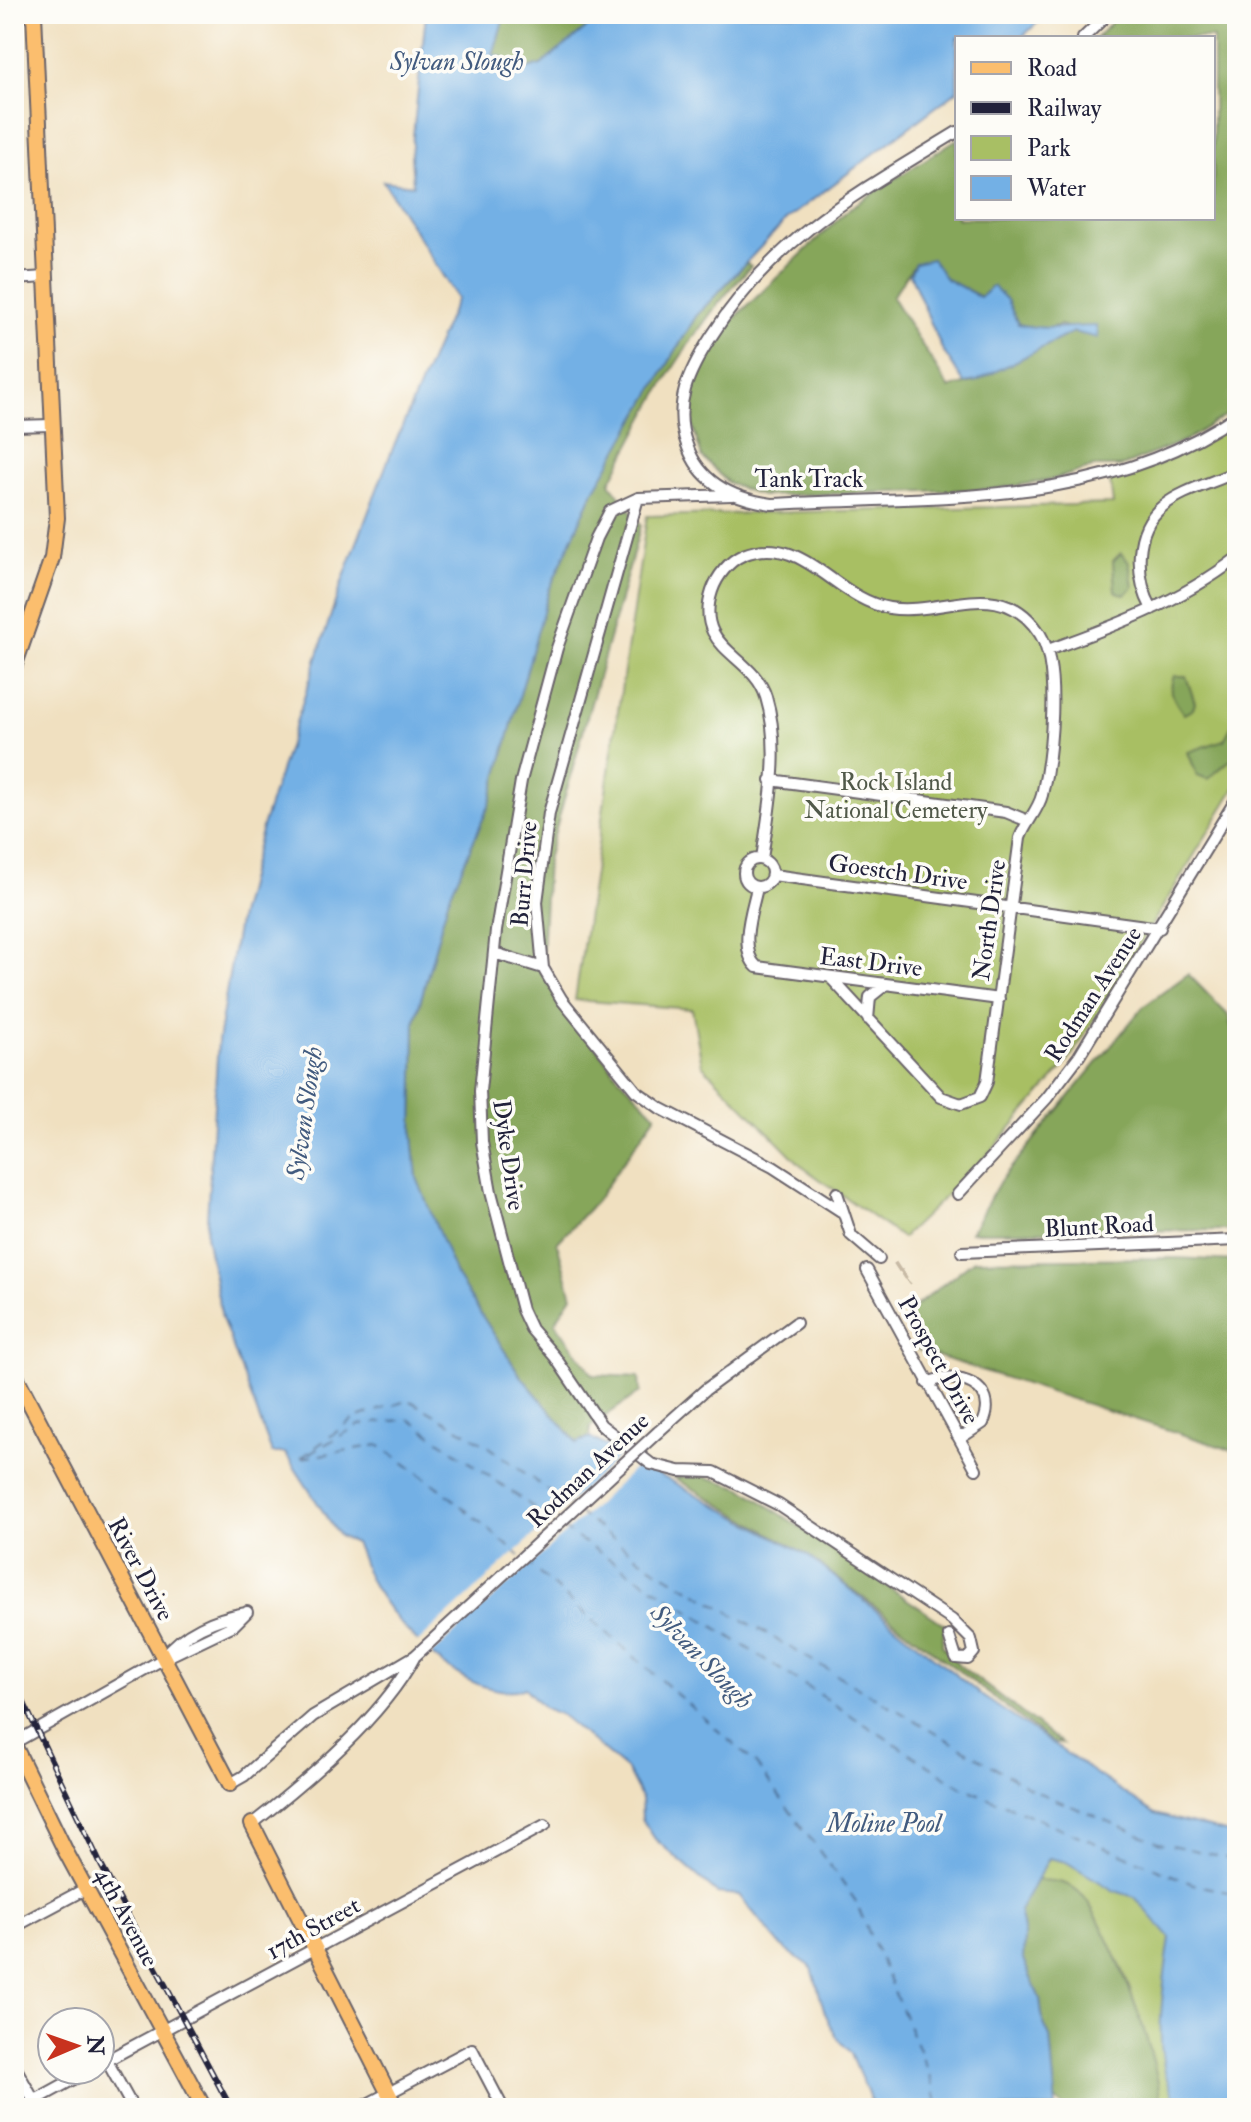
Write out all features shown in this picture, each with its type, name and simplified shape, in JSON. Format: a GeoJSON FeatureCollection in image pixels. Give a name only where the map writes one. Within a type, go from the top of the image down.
{"type":"FeatureCollection","features":[{"type":"Feature","properties":{"kind":"main road"},"geometry":{"type":"LineString","coordinates":[[14,667],[57,537],[34,14]]}},
{"type":"Feature","properties":{"kind":"main road","name":"River Drive"},"geometry":{"type":"LineString","coordinates":[[14,1373],[230,1784]]}},
{"type":"Feature","properties":{"kind":"main road","name":"4th Avenue"},"geometry":{"type":"LineString","coordinates":[[14,1744],[204,2108]]}},
{"type":"Feature","properties":{"kind":"main road"},"geometry":{"type":"LineString","coordinates":[[252,1824],[314,1950],[399,2108]]}},
{"type":"Feature","properties":{"kind":"street"},"geometry":{"type":"LineString","coordinates":[[1085,36],[1108,14]]}},
{"type":"Feature","properties":{"kind":"street","name":"Tank Track"},"geometry":{"type":"LineString","coordinates":[[955,133],[798,234],[754,276],[703,349],[685,383],[680,408],[682,428],[689,453],[700,469],[732,495],[772,504],[1046,489],[1132,468],[1196,439],[1237,415]]}},
{"type":"Feature","properties":{"kind":"street"},"geometry":{"type":"LineString","coordinates":[[14,279],[46,277]]}},
{"type":"Feature","properties":{"kind":"street"},"geometry":{"type":"LineString","coordinates":[[14,426],[52,425]]}},
{"type":"Feature","properties":{"kind":"street"},"geometry":{"type":"LineString","coordinates":[[1152,609],[1140,575],[1141,545],[1149,524],[1162,506],[1237,471]]}},
{"type":"Feature","properties":{"kind":"street"},"geometry":{"type":"LineString","coordinates":[[638,498],[732,495]]}},
{"type":"Feature","properties":{"kind":"street","name":"Dyke Drive"},"geometry":{"type":"LineString","coordinates":[[638,498],[616,506],[603,523],[557,648],[512,820],[481,1076],[482,1142],[503,1243],[522,1310],[531,1329],[555,1357],[601,1425],[651,1464],[679,1471],[706,1470],[727,1477],[810,1523],[952,1620],[971,1639],[974,1652],[968,1659],[956,1658],[949,1636]]}},
{"type":"Feature","properties":{"kind":"street","name":"Burr Drive"},"geometry":{"type":"LineString","coordinates":[[638,498],[549,813],[537,902],[543,968],[589,1035],[648,1101],[773,1167],[841,1211]]}},
{"type":"Feature","properties":{"kind":"street"},"geometry":{"type":"LineString","coordinates":[[762,859],[774,743],[765,694],[747,668],[723,650],[710,623],[710,602],[716,582],[738,557],[767,549],[793,553],[854,596],[890,608],[915,610],[968,600],[999,603],[1030,621],[1048,650],[1194,589],[1237,558]]}},
{"type":"Feature","properties":{"kind":"street","name":"North Drive"},"geometry":{"type":"LineString","coordinates":[[868,1019],[941,1097],[953,1104],[975,1101],[987,1082],[1020,838],[1038,804],[1044,779],[1053,685],[1048,650]]}},
{"type":"Feature","properties":{"kind":"street"},"geometry":{"type":"LineString","coordinates":[[771,780],[1006,812],[1028,821]]}},
{"type":"Feature","properties":{"kind":"street","name":"Rodman Avenue"},"geometry":{"type":"LineString","coordinates":[[958,1194],[1061,1081],[1160,928],[1237,798]]}},
{"type":"Feature","properties":{"kind":"street"},"geometry":{"type":"LineString","coordinates":[[762,859],[769,864],[773,875],[765,886],[757,888],[746,880],[744,871],[752,860],[762,859]]}},
{"type":"Feature","properties":{"kind":"street","name":"Goestch Drive"},"geometry":{"type":"LineString","coordinates":[[773,875],[1160,928]]}},
{"type":"Feature","properties":{"kind":"street","name":"East Drive"},"geometry":{"type":"LineString","coordinates":[[757,888],[748,952],[757,967],[999,999]]}},
{"type":"Feature","properties":{"kind":"street"},"geometry":{"type":"LineString","coordinates":[[494,953],[543,968]]}},
{"type":"Feature","properties":{"kind":"street"},"geometry":{"type":"LineString","coordinates":[[831,978],[868,1019]]}},
{"type":"Feature","properties":{"kind":"street"},"geometry":{"type":"LineString","coordinates":[[868,1019],[870,997],[878,988],[888,985]]}},
{"type":"Feature","properties":{"kind":"street","name":"Burr Drive"},"geometry":{"type":"LineString","coordinates":[[837,1193],[851,1235],[879,1259]]}},
{"type":"Feature","properties":{"kind":"street","name":"Blunt Road"},"geometry":{"type":"LineString","coordinates":[[962,1252],[1237,1240]]}},
{"type":"Feature","properties":{"kind":"street","name":"Prospect Drive"},"geometry":{"type":"LineString","coordinates":[[867,1270],[976,1469]]}},
{"type":"Feature","properties":{"kind":"street","name":"Rodman Avenue"},"geometry":{"type":"LineString","coordinates":[[415,1656],[705,1390],[796,1323]]}},
{"type":"Feature","properties":{"kind":"street"},"geometry":{"type":"LineString","coordinates":[[927,1383],[945,1378],[964,1379],[980,1387],[987,1408],[983,1423],[979,1428],[957,1435]]}},
{"type":"Feature","properties":{"kind":"street"},"geometry":{"type":"LineString","coordinates":[[14,1744],[163,1659],[234,1625],[247,1612],[212,1622],[176,1641],[163,1659]]}},
{"type":"Feature","properties":{"kind":"street"},"geometry":{"type":"LineString","coordinates":[[230,1784],[317,1714],[415,1656]]}},
{"type":"Feature","properties":{"kind":"street"},"geometry":{"type":"LineString","coordinates":[[252,1824],[384,1703],[415,1656]]}},
{"type":"Feature","properties":{"kind":"street","name":"17th Street"},"geometry":{"type":"LineString","coordinates":[[116,2056],[545,1825]]}},
{"type":"Feature","properties":{"kind":"street"},"geometry":{"type":"LineString","coordinates":[[14,1927],[87,1888]]}},
{"type":"Feature","properties":{"kind":"street"},"geometry":{"type":"LineString","coordinates":[[360,2108],[472,2049],[503,2108]]}},
{"type":"Feature","properties":{"kind":"street"},"geometry":{"type":"LineString","coordinates":[[14,2065],[36,2104]]}},
{"type":"Feature","properties":{"kind":"street"},"geometry":{"type":"LineString","coordinates":[[116,2082],[133,2108]]}},
{"type":"Feature","properties":{"kind":"street"},"geometry":{"type":"LineString","coordinates":[[21,2108],[36,2104],[65,2086]]}},
{"type":"Feature","properties":{"kind":"green space"},"geometry":{"type":"Polygon","coordinates":[[[505,14],[604,14],[541,65],[514,72],[493,55],[505,14]]]}},
{"type":"Feature","properties":{"kind":"green space"},"geometry":{"type":"Polygon","coordinates":[[[1120,14],[1237,14],[1237,408],[1186,440],[1120,467],[1094,467],[1051,480],[994,489],[761,496],[728,483],[702,457],[688,411],[695,372],[721,331],[850,208],[955,140],[955,220],[1215,220],[1215,36],[1098,36],[1120,14]],[[915,263],[892,297],[949,388],[977,381],[1073,332],[1097,337],[1061,325],[1040,330],[1018,324],[1007,300],[992,287],[981,297],[915,263]]]}},
{"type":"Feature","properties":{"kind":"green space"},"geometry":{"type":"Polygon","coordinates":[[[746,263],[751,266],[708,317],[672,370],[610,483],[641,525],[547,860],[541,973],[617,1075],[656,1115],[596,1201],[557,1243],[572,1296],[555,1322],[593,1375],[639,1377],[640,1392],[590,1427],[590,1437],[577,1443],[520,1375],[456,1275],[431,1216],[417,1178],[413,1135],[415,1022],[448,900],[490,803],[549,590],[592,494],[663,369],[696,316],[746,263]]]}},
{"type":"Feature","properties":{"kind":"green space","name":"Rock Island National Cemetery"},"geometry":{"type":"Polygon","coordinates":[[[1237,423],[1237,785],[1068,1062],[984,1159],[902,1238],[804,1168],[702,1065],[692,1009],[575,1000],[647,516],[1113,504],[1110,480],[1158,465],[1237,423]]]}},
{"type":"Feature","properties":{"kind":"green space"},"geometry":{"type":"Polygon","coordinates":[[[1121,553],[1129,562],[1133,587],[1125,595],[1115,591],[1113,561],[1121,553]]]}},
{"type":"Feature","properties":{"kind":"green space"},"geometry":{"type":"Polygon","coordinates":[[[1174,676],[1186,676],[1195,703],[1193,709],[1184,714],[1172,691],[1174,676]]]}},
{"type":"Feature","properties":{"kind":"green space"},"geometry":{"type":"Polygon","coordinates":[[[1237,716],[1237,754],[1208,779],[1197,775],[1188,752],[1224,740],[1237,716]]]}},
{"type":"Feature","properties":{"kind":"green space"},"geometry":{"type":"Polygon","coordinates":[[[1188,974],[1228,1015],[1237,1046],[1237,1230],[971,1232],[1000,1181],[1143,1007],[1188,974]]]}},
{"type":"Feature","properties":{"kind":"green space"},"geometry":{"type":"Polygon","coordinates":[[[1175,1258],[1237,1261],[1237,1452],[918,1350],[908,1312],[974,1260],[1175,1258]]]}},
{"type":"Feature","properties":{"kind":"green space"},"geometry":{"type":"Polygon","coordinates":[[[673,1477],[706,1477],[742,1488],[945,1625],[942,1645],[959,1665],[1062,1744],[1053,1743],[806,1554],[673,1477]]]}},
{"type":"Feature","properties":{"kind":"green space"},"geometry":{"type":"Polygon","coordinates":[[[1043,1849],[1182,1907],[1197,2041],[1212,2108],[1160,2108],[1143,2027],[1124,1973],[1099,1922],[1019,1911],[1024,1935],[1014,1918],[1043,1849]]]}},
{"type":"Feature","properties":{"kind":"green space"},"geometry":{"type":"Polygon","coordinates":[[[1033,1880],[1054,1881],[1073,1888],[1084,1897],[1095,1914],[1121,1967],[1145,2032],[1159,2089],[1160,2108],[1066,2108],[1055,2100],[1050,2037],[1043,2022],[1040,1999],[1023,1960],[1024,1935],[1019,1911],[1033,1880]]]}},
{"type":"Feature","properties":{"kind":"water","name":"Moline Pool"},"geometry":{"type":"Polygon","coordinates":[[[426,14],[505,14],[493,55],[505,58],[503,66],[514,72],[541,65],[604,14],[1047,14],[1023,36],[955,36],[955,93],[786,220],[696,316],[592,494],[549,590],[490,803],[448,900],[415,1021],[413,1135],[417,1178],[456,1275],[520,1375],[577,1443],[590,1437],[806,1554],[981,1695],[1155,1814],[1237,1835],[1237,2108],[1182,2108],[1171,2091],[1161,2049],[1162,2003],[1170,1938],[1135,1897],[1115,1891],[1066,1862],[1049,1858],[1019,1911],[1024,1935],[1023,1960],[1040,1999],[1043,2022],[1050,2037],[1056,2108],[874,2108],[851,2054],[835,2034],[825,2013],[812,1968],[781,1946],[739,1895],[717,1893],[655,1839],[642,1819],[641,1797],[627,1770],[561,1715],[543,1707],[525,1688],[503,1690],[480,1685],[456,1673],[414,1638],[380,1597],[355,1543],[339,1536],[285,1453],[272,1453],[222,1318],[206,1235],[218,1041],[239,916],[262,827],[339,590],[390,455],[457,298],[383,181],[413,185],[411,155],[426,14]]]}},
{"type":"Feature","properties":{"kind":"water"},"geometry":{"type":"Polygon","coordinates":[[[932,259],[946,279],[980,297],[993,286],[1007,300],[1018,324],[1047,328],[1096,326],[1098,338],[1073,332],[977,381],[964,383],[942,349],[910,274],[915,263],[932,259]]]}},
{"type":"Feature","properties":{"kind":"pier"},"geometry":{"type":"Polygon","coordinates":[[[623,1453],[641,1462],[430,1656],[415,1645],[623,1453]]]}},
{"type":"Feature","properties":{"kind":"ferry route"},"geometry":{"type":"LineString","coordinates":[[301,1458],[355,1418],[409,1400],[484,1443],[572,1508]]}},
{"type":"Feature","properties":{"kind":"ferry route"},"geometry":{"type":"LineString","coordinates":[[309,1454],[359,1425],[409,1419],[554,1522]]}},
{"type":"Feature","properties":{"kind":"ferry route"},"geometry":{"type":"LineString","coordinates":[[302,1458],[379,1445],[441,1489],[520,1556]]}},
{"type":"Feature","properties":{"kind":"ferry route"},"geometry":{"type":"LineString","coordinates":[[577,1512],[649,1565],[1037,1792],[1158,1842],[1237,1860]]}},
{"type":"Feature","properties":{"kind":"ferry route"},"geometry":{"type":"LineString","coordinates":[[562,1528],[960,1786],[1193,1884],[1237,1894]]}},
{"type":"Feature","properties":{"kind":"ferry route"},"geometry":{"type":"LineString","coordinates":[[525,1561],[755,1763],[855,1900],[929,2074],[939,2108]]}},
{"type":"Feature","properties":{"kind":"railway"},"geometry":{"type":"LineString","coordinates":[[14,1682],[101,1865],[231,2108]]}},
{"type":"Feature","properties":{"kind":"water label","name":"Sylvan Slough"},"geometry":{"type":"Point","coordinates":[457,61]}},
{"type":"Feature","properties":{"kind":"water label","name":"Sylvan Slough"},"geometry":{"type":"Point","coordinates":[304,1113]}},
{"type":"Feature","properties":{"kind":"water label","name":"Sylvan Slough"},"geometry":{"type":"Point","coordinates":[702,1656]}}]}
